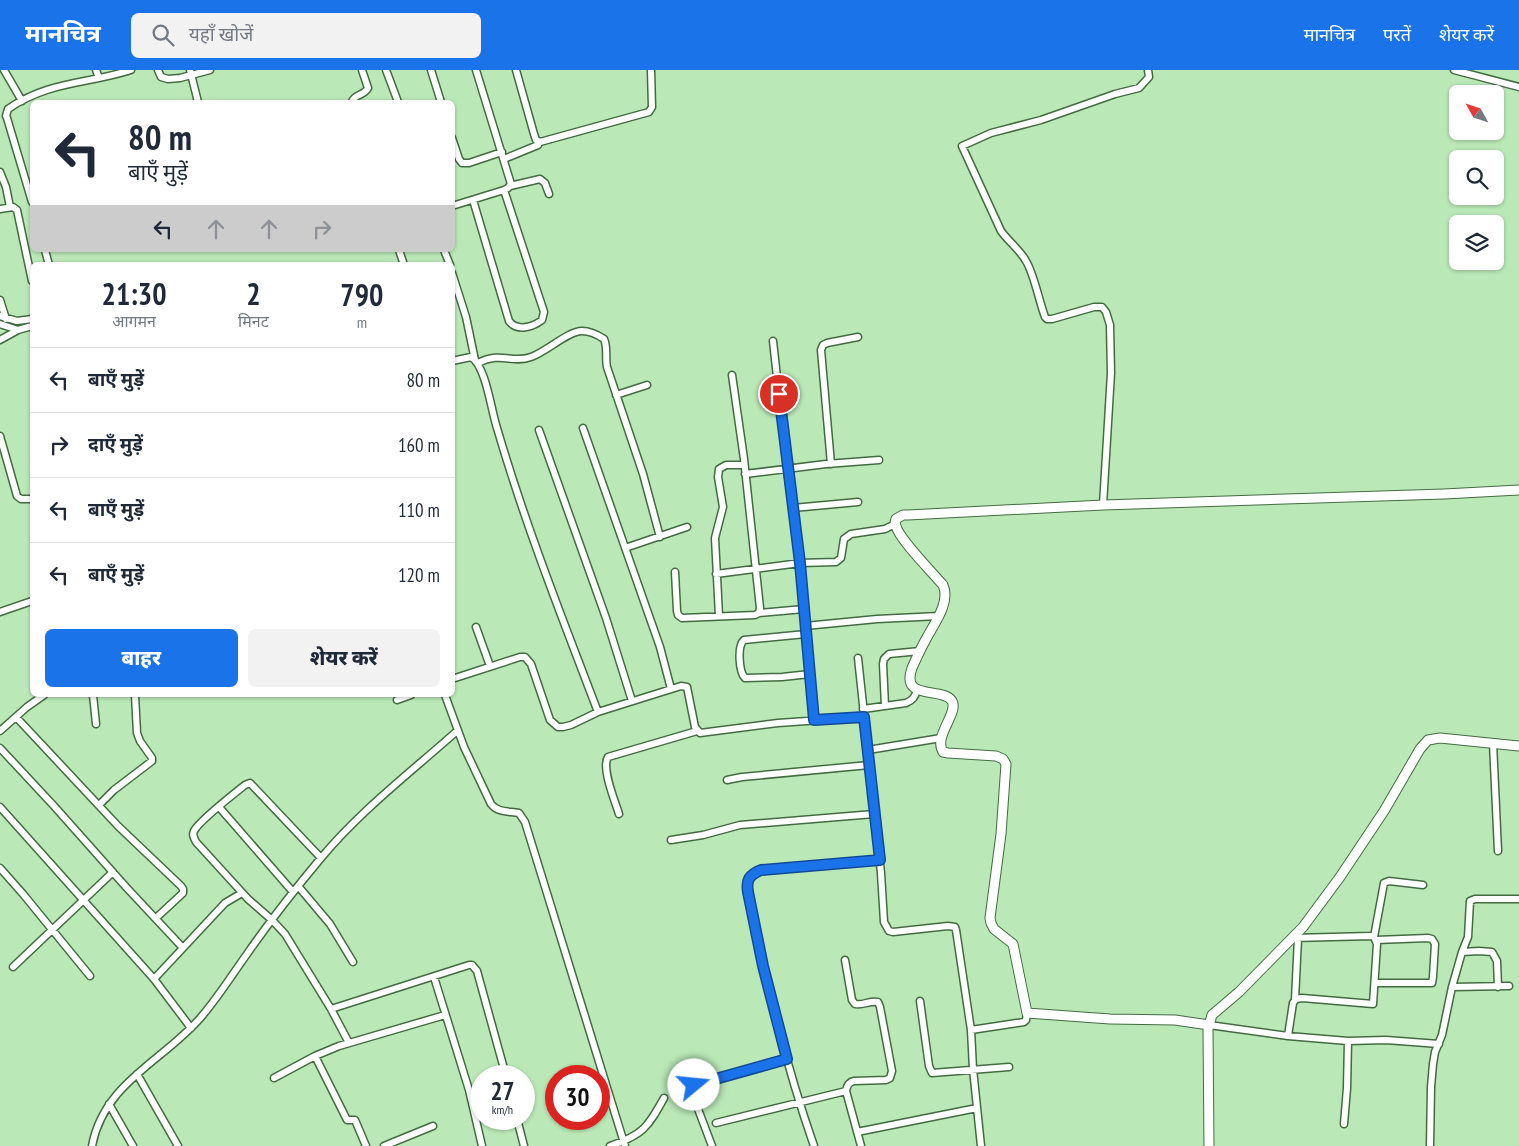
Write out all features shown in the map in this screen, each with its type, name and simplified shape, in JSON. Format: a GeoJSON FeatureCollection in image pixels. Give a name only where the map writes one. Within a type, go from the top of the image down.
{"type":"FeatureCollection","features":[{"type":"Feature","properties":{"kind":"street"},"geometry":{"type":"LineString","coordinates":[[4,70],[22,101]]}},
{"type":"Feature","properties":{"kind":"street"},"geometry":{"type":"LineString","coordinates":[[96,70],[99,78]]}},
{"type":"Feature","properties":{"kind":"street"},"geometry":{"type":"LineString","coordinates":[[30,196],[3,117],[8,109],[36,93],[50,88],[131,70]]}},
{"type":"Feature","properties":{"kind":"street"},"geometry":{"type":"LineString","coordinates":[[158,70],[161,77],[168,79],[210,70]]}},
{"type":"Feature","properties":{"kind":"street"},"geometry":{"type":"LineString","coordinates":[[353,100],[368,88],[362,70]]}},
{"type":"Feature","properties":{"kind":"street"},"geometry":{"type":"LineString","coordinates":[[386,70],[397,100]]}},
{"type":"Feature","properties":{"kind":"street"},"geometry":{"type":"LineString","coordinates":[[431,70],[440,100]]}},
{"type":"Feature","properties":{"kind":"street"},"geometry":{"type":"LineString","coordinates":[[473,200],[509,320],[511,324],[516,326],[534,325],[542,320],[544,312],[507,188],[510,181],[503,156],[476,70]]}},
{"type":"Feature","properties":{"kind":"street"},"geometry":{"type":"LineString","coordinates":[[516,70],[536,140],[540,142],[648,112],[652,107],[650,70]]}},
{"type":"Feature","properties":{"kind":"street"},"geometry":{"type":"LineString","coordinates":[[1103,505],[1111,373],[1110,326],[1106,312],[1102,307],[1094,307],[1052,319],[1045,316],[1028,264],[1001,232],[962,146],[991,133],[1041,120],[1115,94],[1139,88],[1149,77],[1148,70]]}},
{"type":"Feature","properties":{"kind":"street"},"geometry":{"type":"LineString","coordinates":[[1454,70],[1519,87]]}},
{"type":"Feature","properties":{"kind":"street"},"geometry":{"type":"LineString","coordinates":[[190,73],[197,100]]}},
{"type":"Feature","properties":{"kind":"street"},"geometry":{"type":"LineString","coordinates":[[455,147],[459,159],[464,164],[503,156],[538,145]]}},
{"type":"Feature","properties":{"kind":"street"},"geometry":{"type":"LineString","coordinates":[[0,172],[6,187],[10,207]]}},
{"type":"Feature","properties":{"kind":"street"},"geometry":{"type":"LineString","coordinates":[[455,205],[540,179],[545,183],[549,194]]}},
{"type":"Feature","properties":{"kind":"street"},"geometry":{"type":"LineString","coordinates":[[0,210],[10,207],[17,210],[30,272]]}},
{"type":"Feature","properties":{"kind":"street"},"geometry":{"type":"LineString","coordinates":[[455,282],[465,310],[477,362],[487,389],[496,427],[535,546],[598,712]]}},
{"type":"Feature","properties":{"kind":"street"},"geometry":{"type":"LineString","coordinates":[[0,300],[3,318],[17,322],[30,319]]}},
{"type":"Feature","properties":{"kind":"street"},"geometry":{"type":"LineString","coordinates":[[0,324],[18,330]]}},
{"type":"Feature","properties":{"kind":"street"},"geometry":{"type":"LineString","coordinates":[[0,340],[18,330],[30,327]]}},
{"type":"Feature","properties":{"kind":"street"},"geometry":{"type":"LineString","coordinates":[[477,362],[494,357],[528,358],[546,350],[573,333],[583,331],[601,337],[605,342],[606,363],[641,466],[660,536]]}},
{"type":"Feature","properties":{"kind":"street"},"geometry":{"type":"LineString","coordinates":[[831,464],[821,350],[823,345],[827,343],[858,338]]}},
{"type":"Feature","properties":{"kind":"street"},"geometry":{"type":"LineString","coordinates":[[773,341],[800,563],[814,720]]}},
{"type":"Feature","properties":{"kind":"street"},"geometry":{"type":"LineString","coordinates":[[455,360],[471,357],[477,362]]}},
{"type":"Feature","properties":{"kind":"street"},"geometry":{"type":"LineString","coordinates":[[732,375],[756,569],[759,613]]}},
{"type":"Feature","properties":{"kind":"street"},"geometry":{"type":"LineString","coordinates":[[616,394],[647,386]]}},
{"type":"Feature","properties":{"kind":"street"},"geometry":{"type":"LineString","coordinates":[[582,428],[660,647],[671,689]]}},
{"type":"Feature","properties":{"kind":"street"},"geometry":{"type":"LineString","coordinates":[[539,430],[606,618],[632,701]]}},
{"type":"Feature","properties":{"kind":"street"},"geometry":{"type":"LineString","coordinates":[[0,436],[17,496],[21,499],[30,499]]}},
{"type":"Feature","properties":{"kind":"street"},"geometry":{"type":"LineString","coordinates":[[745,474],[787,468],[880,460]]}},
{"type":"Feature","properties":{"kind":"street"},"geometry":{"type":"LineString","coordinates":[[719,616],[715,538],[723,507],[718,477],[719,468],[726,465],[744,465]]}},
{"type":"Feature","properties":{"kind":"street"},"geometry":{"type":"LineString","coordinates":[[971,1030],[1024,1022],[1027,1013],[1013,944],[996,932],[991,923],[991,906],[1001,834],[1006,764],[1003,759],[996,756],[945,752],[941,749],[941,738],[953,704],[946,697],[916,690],[911,683],[910,674],[939,616],[945,595],[943,584],[896,529],[896,519],[908,515],[1103,505],[1519,490]]}},
{"type":"Feature","properties":{"kind":"street"},"geometry":{"type":"LineString","coordinates":[[793,508],[858,502]]}},
{"type":"Feature","properties":{"kind":"street"},"geometry":{"type":"LineString","coordinates":[[716,574],[800,563],[836,562],[841,558],[844,539],[851,534],[895,524]]}},
{"type":"Feature","properties":{"kind":"street"},"geometry":{"type":"LineString","coordinates":[[625,548],[687,527]]}},
{"type":"Feature","properties":{"kind":"street"},"geometry":{"type":"LineString","coordinates":[[675,572],[677,605],[680,618],[755,615],[804,609]]}},
{"type":"Feature","properties":{"kind":"street"},"geometry":{"type":"LineString","coordinates":[[0,612],[9,607],[30,602]]}},
{"type":"Feature","properties":{"kind":"street"},"geometry":{"type":"LineString","coordinates":[[805,626],[877,619],[939,616]]}},
{"type":"Feature","properties":{"kind":"street"},"geometry":{"type":"LineString","coordinates":[[476,627],[490,666]]}},
{"type":"Feature","properties":{"kind":"street"},"geometry":{"type":"LineString","coordinates":[[806,634],[744,640],[740,646],[740,659],[742,674],[745,678],[810,674]]}},
{"type":"Feature","properties":{"kind":"street"},"geometry":{"type":"LineString","coordinates":[[885,706],[884,659],[888,654],[920,651]]}},
{"type":"Feature","properties":{"kind":"street"},"geometry":{"type":"LineString","coordinates":[[455,678],[525,657],[529,660],[550,720],[558,727],[571,726],[598,712],[681,686],[687,688],[692,720],[697,731]]}},
{"type":"Feature","properties":{"kind":"street"},"geometry":{"type":"LineString","coordinates":[[858,658],[880,860],[884,922],[889,931],[893,932],[948,926],[955,927],[971,1030],[981,1146]]}},
{"type":"Feature","properties":{"kind":"street"},"geometry":{"type":"LineString","coordinates":[[863,709],[906,703],[912,700],[916,690]]}},
{"type":"Feature","properties":{"kind":"street"},"geometry":{"type":"LineString","coordinates":[[0,731],[41,697]]}},
{"type":"Feature","properties":{"kind":"street"},"geometry":{"type":"LineString","coordinates":[[93,697],[96,724]]}},
{"type":"Feature","properties":{"kind":"street"},"geometry":{"type":"LineString","coordinates":[[99,805],[114,790],[152,761],[137,733],[135,697]]}},
{"type":"Feature","properties":{"kind":"street"},"geometry":{"type":"LineString","coordinates":[[397,700],[405,697]]}},
{"type":"Feature","properties":{"kind":"street"},"geometry":{"type":"LineString","coordinates":[[446,697],[457,731],[474,770],[494,808],[519,814],[525,822],[624,1144]]}},
{"type":"Feature","properties":{"kind":"street"},"geometry":{"type":"LineString","coordinates":[[16,716],[99,805],[183,889],[183,893],[179,898],[156,918]]}},
{"type":"Feature","properties":{"kind":"street"},"geometry":{"type":"LineString","coordinates":[[619,814],[606,771],[608,757],[697,731],[705,734],[778,723],[864,717]]}},
{"type":"Feature","properties":{"kind":"street"},"geometry":{"type":"LineString","coordinates":[[92,1146],[96,1130],[104,1112],[115,1095],[191,1028],[216,999],[272,920],[321,858],[348,828],[457,731]]}},
{"type":"Feature","properties":{"kind":"street"},"geometry":{"type":"LineString","coordinates":[[868,750],[941,738]]}},
{"type":"Feature","properties":{"kind":"street"},"geometry":{"type":"LineString","coordinates":[[1209,1146],[1209,1025],[1212,1015],[1295,938],[1323,901],[1384,811],[1424,744],[1432,738],[1440,738],[1519,746]]}},
{"type":"Feature","properties":{"kind":"street"},"geometry":{"type":"LineString","coordinates":[[1493,743],[1498,851]]}},
{"type":"Feature","properties":{"kind":"street"},"geometry":{"type":"LineString","coordinates":[[0,748],[183,948]]}},
{"type":"Feature","properties":{"kind":"street"},"geometry":{"type":"LineString","coordinates":[[727,780],[869,765]]}},
{"type":"Feature","properties":{"kind":"street"},"geometry":{"type":"LineString","coordinates":[[321,858],[252,784],[245,785],[219,807],[195,829],[193,834],[196,842],[242,893],[285,934],[332,1009],[349,1043]]}},
{"type":"Feature","properties":{"kind":"street"},"geometry":{"type":"LineString","coordinates":[[0,807],[154,978],[191,1028]]}},
{"type":"Feature","properties":{"kind":"street"},"geometry":{"type":"LineString","coordinates":[[219,807],[293,892]]}},
{"type":"Feature","properties":{"kind":"street"},"geometry":{"type":"LineString","coordinates":[[671,840],[740,825],[874,814]]}},
{"type":"Feature","properties":{"kind":"street"},"geometry":{"type":"LineString","coordinates":[[814,1146],[799,1102],[763,966],[748,892],[748,878],[761,870],[880,860]]}},
{"type":"Feature","properties":{"kind":"street"},"geometry":{"type":"LineString","coordinates":[[0,868],[53,929],[90,976]]}},
{"type":"Feature","properties":{"kind":"street"},"geometry":{"type":"LineString","coordinates":[[14,967],[113,872]]}},
{"type":"Feature","properties":{"kind":"street"},"geometry":{"type":"LineString","coordinates":[[1295,1000],[1302,998],[1373,1005],[1375,938],[1384,884],[1390,881],[1423,885]]}},
{"type":"Feature","properties":{"kind":"street"},"geometry":{"type":"LineString","coordinates":[[298,886],[330,924],[353,962]]}},
{"type":"Feature","properties":{"kind":"street"},"geometry":{"type":"LineString","coordinates":[[154,978],[225,904],[242,893]]}},
{"type":"Feature","properties":{"kind":"street"},"geometry":{"type":"LineString","coordinates":[[1430,1146],[1433,1059],[1445,1024],[1452,987],[1469,934],[1470,903],[1472,900],[1519,899]]}},
{"type":"Feature","properties":{"kind":"street"},"geometry":{"type":"LineString","coordinates":[[1295,938],[1432,939],[1435,944],[1434,977],[1432,983],[1375,983]]}},
{"type":"Feature","properties":{"kind":"street"},"geometry":{"type":"LineString","coordinates":[[1288,1036],[1295,1000],[1295,938]]}},
{"type":"Feature","properties":{"kind":"street"},"geometry":{"type":"LineString","coordinates":[[1462,952],[1492,952],[1497,961],[1498,987]]}},
{"type":"Feature","properties":{"kind":"street"},"geometry":{"type":"LineString","coordinates":[[845,960],[852,1000],[855,1004],[875,1001],[880,1006],[892,1072],[890,1078],[886,1080],[851,1082],[847,1086],[846,1090],[861,1146]]}},
{"type":"Feature","properties":{"kind":"street"},"geometry":{"type":"LineString","coordinates":[[332,1009],[472,965],[475,967],[503,1065]]}},
{"type":"Feature","properties":{"kind":"street"},"geometry":{"type":"LineString","coordinates":[[434,977],[469,1090],[482,1146]]}},
{"type":"Feature","properties":{"kind":"street"},"geometry":{"type":"LineString","coordinates":[[1452,987],[1509,986]]}},
{"type":"Feature","properties":{"kind":"street"},"geometry":{"type":"LineString","coordinates":[[920,1001],[930,1071],[935,1074],[1010,1067]]}},
{"type":"Feature","properties":{"kind":"street"},"geometry":{"type":"LineString","coordinates":[[1027,1013],[1110,1019],[1175,1020],[1288,1036],[1348,1041],[1386,1040],[1439,1044]]}},
{"type":"Feature","properties":{"kind":"street"},"geometry":{"type":"LineString","coordinates":[[274,1078],[315,1056],[349,1043],[445,1015]]}},
{"type":"Feature","properties":{"kind":"street"},"geometry":{"type":"LineString","coordinates":[[1344,1124],[1348,1041]]}},
{"type":"Feature","properties":{"kind":"street"},"geometry":{"type":"LineString","coordinates":[[315,1056],[347,1120],[355,1120],[366,1146]]}},
{"type":"Feature","properties":{"kind":"street"},"geometry":{"type":"LineString","coordinates":[[712,1146],[691,1088],[694,1085],[787,1059]]}},
{"type":"Feature","properties":{"kind":"street"},"geometry":{"type":"LineString","coordinates":[[137,1074],[178,1146]]}},
{"type":"Feature","properties":{"kind":"street"},"geometry":{"type":"LineString","coordinates":[[716,1123],[846,1090]]}},
{"type":"Feature","properties":{"kind":"street"},"geometry":{"type":"LineString","coordinates":[[610,1146],[624,1144],[642,1132],[651,1122],[664,1098]]}},
{"type":"Feature","properties":{"kind":"street"},"geometry":{"type":"LineString","coordinates":[[109,1104],[133,1146]]}},
{"type":"Feature","properties":{"kind":"street"},"geometry":{"type":"LineString","coordinates":[[857,1132],[977,1108]]}},
{"type":"Feature","properties":{"kind":"street"},"geometry":{"type":"LineString","coordinates":[[384,1146],[433,1126]]}},
{"type":"Feature","properties":{"kind":"street"},"geometry":{"type":"LineString","coordinates":[[520,1130],[524,1146]]}},
{"type":"Feature","properties":{"kind":"route"},"geometry":{"type":"LineString","coordinates":[[694,1085],[787,1059],[763,966],[748,892],[748,878],[761,870],[880,860],[864,717],[814,720],[800,563],[779,394]]}}]}
